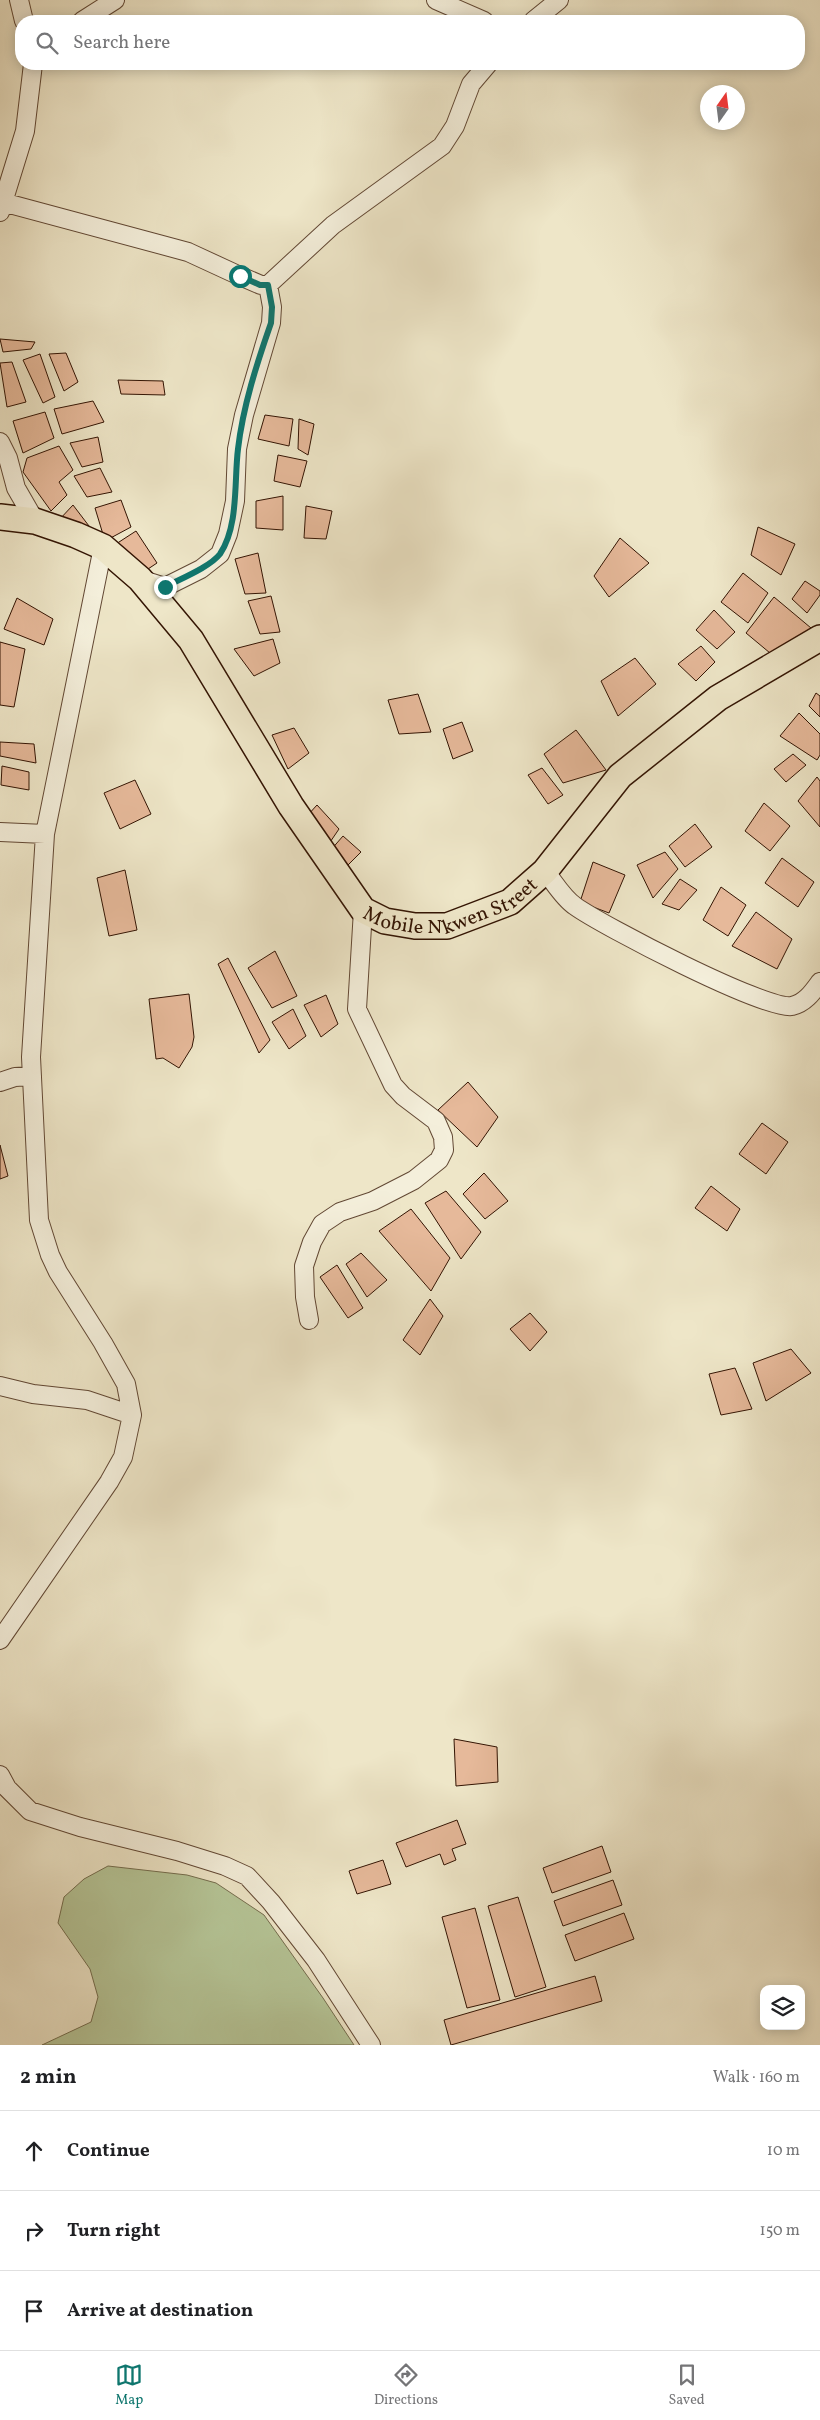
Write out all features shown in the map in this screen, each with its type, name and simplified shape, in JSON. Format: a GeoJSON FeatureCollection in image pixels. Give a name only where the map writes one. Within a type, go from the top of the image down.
{"type":"FeatureCollection","features":[{"type":"Feature","properties":{"kind":"highway","name":"Mobile Nkwen Street"},"geometry":{"type":"LineString","coordinates":[[0,517],[35,521],[103,547],[140,578],[191,640],[291,806],[363,910],[385,921],[415,926],[447,926],[510,902],[545,871],[620,776],[718,698],[820,638]]}},
{"type":"Feature","properties":{"kind":"street"},"geometry":{"type":"LineString","coordinates":[[19,0],[23,15]]}},
{"type":"Feature","properties":{"kind":"street"},"geometry":{"type":"LineString","coordinates":[[91,15],[115,0]]}},
{"type":"Feature","properties":{"kind":"street"},"geometry":{"type":"LineString","coordinates":[[436,0],[470,15]]}},
{"type":"Feature","properties":{"kind":"street"},"geometry":{"type":"LineString","coordinates":[[540,15],[559,0]]}},
{"type":"Feature","properties":{"kind":"street"},"geometry":{"type":"LineString","coordinates":[[32,70],[25,132],[1,207],[188,252],[254,282],[268,285]]}},
{"type":"Feature","properties":{"kind":"street"},"geometry":{"type":"LineString","coordinates":[[268,285],[333,225],[442,146],[455,126],[471,84],[483,70]]}},
{"type":"Feature","properties":{"kind":"street"},"geometry":{"type":"LineString","coordinates":[[140,578],[165,587],[200,569],[220,554],[228,534],[235,501],[238,450],[244,415],[271,323],[272,307],[268,285]]}},
{"type":"Feature","properties":{"kind":"street"},"geometry":{"type":"LineString","coordinates":[[0,442],[8,458],[16,488],[35,521]]}},
{"type":"Feature","properties":{"kind":"street"},"geometry":{"type":"LineString","coordinates":[[0,1640],[109,1482],[123,1457],[132,1415],[126,1384],[50,1255],[40,1220],[32,1076],[45,834],[103,547]]}},
{"type":"Feature","properties":{"kind":"street"},"geometry":{"type":"LineString","coordinates":[[0,832],[45,834]]}},
{"type":"Feature","properties":{"kind":"street"},"geometry":{"type":"LineString","coordinates":[[545,871],[573,906],[666,957],[769,1003],[791,1006],[808,998],[820,982]]}},
{"type":"Feature","properties":{"kind":"street"},"geometry":{"type":"LineString","coordinates":[[310,1320],[305,1297],[304,1266],[312,1242],[322,1224],[340,1212],[372,1201],[414,1180],[439,1160],[444,1150],[443,1137],[436,1121],[403,1096],[393,1085],[357,1009],[363,910]]}},
{"type":"Feature","properties":{"kind":"street"},"geometry":{"type":"LineString","coordinates":[[0,1082],[15,1077],[32,1076]]}},
{"type":"Feature","properties":{"kind":"street"},"geometry":{"type":"LineString","coordinates":[[0,1386],[33,1394],[87,1400],[132,1415]]}},
{"type":"Feature","properties":{"kind":"street"},"geometry":{"type":"LineString","coordinates":[[0,1774],[7,1788],[30,1811],[80,1827],[177,1851],[224,1866],[247,1876],[271,1902],[316,1960],[371,2045]]}},
{"type":"Feature","properties":{"kind":"green space"},"geometry":{"type":"Polygon","coordinates":[[[108,1866],[187,1875],[216,1883],[264,1915],[354,2045],[42,2045],[91,2022],[98,1997],[90,1969],[58,1923],[64,1897],[84,1879],[108,1866]]]}},
{"type":"Feature","properties":{"kind":"building"},"geometry":{"type":"Polygon","coordinates":[[[0,339],[35,342],[31,349],[3,352],[0,339]]]}},
{"type":"Feature","properties":{"kind":"building"},"geometry":{"type":"Polygon","coordinates":[[[66,353],[78,382],[64,391],[49,354],[66,353]]]}},
{"type":"Feature","properties":{"kind":"building"},"geometry":{"type":"Polygon","coordinates":[[[40,354],[55,397],[43,403],[23,360],[40,354]]]}},
{"type":"Feature","properties":{"kind":"building"},"geometry":{"type":"Polygon","coordinates":[[[12,362],[26,402],[7,407],[0,363],[12,362]]]}},
{"type":"Feature","properties":{"kind":"building"},"geometry":{"type":"Polygon","coordinates":[[[118,380],[163,381],[165,395],[121,394],[118,380]]]}},
{"type":"Feature","properties":{"kind":"building"},"geometry":{"type":"Polygon","coordinates":[[[93,401],[104,422],[62,434],[54,409],[93,401]]]}},
{"type":"Feature","properties":{"kind":"building"},"geometry":{"type":"Polygon","coordinates":[[[45,412],[54,438],[23,453],[13,421],[45,412]]]}},
{"type":"Feature","properties":{"kind":"building"},"geometry":{"type":"Polygon","coordinates":[[[265,415],[293,419],[289,446],[258,439],[265,415]]]}},
{"type":"Feature","properties":{"kind":"building"},"geometry":{"type":"Polygon","coordinates":[[[299,419],[314,424],[308,455],[298,449],[299,419]]]}},
{"type":"Feature","properties":{"kind":"building"},"geometry":{"type":"Polygon","coordinates":[[[98,437],[103,462],[82,467],[70,443],[98,437]]]}},
{"type":"Feature","properties":{"kind":"building"},"geometry":{"type":"Polygon","coordinates":[[[59,446],[73,470],[59,482],[67,495],[51,511],[23,472],[27,458],[59,446]]]}},
{"type":"Feature","properties":{"kind":"building"},"geometry":{"type":"Polygon","coordinates":[[[278,455],[307,461],[300,487],[274,481],[278,455]]]}},
{"type":"Feature","properties":{"kind":"building"},"geometry":{"type":"Polygon","coordinates":[[[100,468],[112,492],[87,497],[74,476],[100,468]]]}},
{"type":"Feature","properties":{"kind":"building"},"geometry":{"type":"Polygon","coordinates":[[[283,496],[283,530],[256,528],[256,501],[283,496]]]}},
{"type":"Feature","properties":{"kind":"building"},"geometry":{"type":"Polygon","coordinates":[[[121,500],[131,527],[105,541],[95,508],[121,500]]]}},
{"type":"Feature","properties":{"kind":"building"},"geometry":{"type":"Polygon","coordinates":[[[73,505],[89,526],[73,537],[59,520],[73,505]]]}},
{"type":"Feature","properties":{"kind":"building"},"geometry":{"type":"Polygon","coordinates":[[[306,506],[332,511],[326,539],[304,538],[306,506]]]}},
{"type":"Feature","properties":{"kind":"building"},"geometry":{"type":"Polygon","coordinates":[[[758,527],[795,544],[781,575],[751,555],[758,527]]]}},
{"type":"Feature","properties":{"kind":"building"},"geometry":{"type":"Polygon","coordinates":[[[136,531],[157,563],[136,577],[116,544],[136,531]]]}},
{"type":"Feature","properties":{"kind":"building"},"geometry":{"type":"Polygon","coordinates":[[[620,538],[649,563],[609,597],[594,576],[620,538]]]}},
{"type":"Feature","properties":{"kind":"building"},"geometry":{"type":"Polygon","coordinates":[[[258,553],[266,593],[245,594],[235,559],[258,553]]]}},
{"type":"Feature","properties":{"kind":"building"},"geometry":{"type":"Polygon","coordinates":[[[743,573],[768,593],[748,623],[721,602],[743,573]]]}},
{"type":"Feature","properties":{"kind":"building"},"geometry":{"type":"Polygon","coordinates":[[[805,581],[820,591],[820,595],[807,613],[792,599],[805,581]]]}},
{"type":"Feature","properties":{"kind":"building"},"geometry":{"type":"Polygon","coordinates":[[[271,596],[280,632],[260,634],[248,601],[271,596]]]}},
{"type":"Feature","properties":{"kind":"building"},"geometry":{"type":"Polygon","coordinates":[[[774,597],[811,628],[776,658],[746,633],[774,597]]]}},
{"type":"Feature","properties":{"kind":"building"},"geometry":{"type":"Polygon","coordinates":[[[17,598],[53,619],[44,645],[4,629],[17,598]]]}},
{"type":"Feature","properties":{"kind":"building"},"geometry":{"type":"Polygon","coordinates":[[[714,610],[735,632],[717,649],[696,630],[714,610]]]}},
{"type":"Feature","properties":{"kind":"building"},"geometry":{"type":"Polygon","coordinates":[[[273,639],[280,663],[254,676],[234,649],[273,639]]]}},
{"type":"Feature","properties":{"kind":"building"},"geometry":{"type":"Polygon","coordinates":[[[0,642],[25,649],[14,707],[0,705],[0,642]]]}},
{"type":"Feature","properties":{"kind":"building"},"geometry":{"type":"Polygon","coordinates":[[[701,646],[715,662],[696,681],[678,664],[701,646]]]}},
{"type":"Feature","properties":{"kind":"building"},"geometry":{"type":"Polygon","coordinates":[[[635,658],[656,684],[618,716],[601,681],[635,658]]]}},
{"type":"Feature","properties":{"kind":"building"},"geometry":{"type":"Polygon","coordinates":[[[816,693],[820,696],[820,717],[809,706],[816,693]]]}},
{"type":"Feature","properties":{"kind":"building"},"geometry":{"type":"Polygon","coordinates":[[[418,694],[431,732],[399,734],[388,700],[418,694]]]}},
{"type":"Feature","properties":{"kind":"building"},"geometry":{"type":"Polygon","coordinates":[[[799,713],[820,734],[820,755],[817,760],[780,736],[799,713]]]}},
{"type":"Feature","properties":{"kind":"building"},"geometry":{"type":"Polygon","coordinates":[[[462,722],[473,751],[453,759],[443,729],[462,722]]]}},
{"type":"Feature","properties":{"kind":"building"},"geometry":{"type":"Polygon","coordinates":[[[294,728],[309,753],[288,769],[272,735],[294,728]]]}},
{"type":"Feature","properties":{"kind":"building"},"geometry":{"type":"Polygon","coordinates":[[[576,730],[606,770],[563,783],[544,754],[576,730]]]}},
{"type":"Feature","properties":{"kind":"building"},"geometry":{"type":"Polygon","coordinates":[[[0,742],[34,744],[36,763],[0,756],[0,742]]]}},
{"type":"Feature","properties":{"kind":"building"},"geometry":{"type":"Polygon","coordinates":[[[793,754],[806,765],[786,782],[774,769],[793,754]]]}},
{"type":"Feature","properties":{"kind":"building"},"geometry":{"type":"Polygon","coordinates":[[[2,766],[29,772],[29,790],[1,785],[2,766]]]}},
{"type":"Feature","properties":{"kind":"building"},"geometry":{"type":"Polygon","coordinates":[[[542,768],[563,795],[548,804],[528,775],[542,768]]]}},
{"type":"Feature","properties":{"kind":"building"},"geometry":{"type":"Polygon","coordinates":[[[817,777],[820,781],[820,827],[798,801],[817,777]]]}},
{"type":"Feature","properties":{"kind":"building"},"geometry":{"type":"Polygon","coordinates":[[[135,780],[151,814],[120,829],[104,793],[135,780]]]}},
{"type":"Feature","properties":{"kind":"building"},"geometry":{"type":"Polygon","coordinates":[[[764,803],[790,826],[770,851],[745,831],[764,803]]]}},
{"type":"Feature","properties":{"kind":"building"},"geometry":{"type":"Polygon","coordinates":[[[317,805],[339,829],[324,851],[297,827],[317,805]]]}},
{"type":"Feature","properties":{"kind":"building"},"geometry":{"type":"Polygon","coordinates":[[[695,824],[712,847],[685,867],[669,846],[695,824]]]}},
{"type":"Feature","properties":{"kind":"building"},"geometry":{"type":"Polygon","coordinates":[[[343,836],[361,852],[340,873],[323,859],[343,836]]]}},
{"type":"Feature","properties":{"kind":"building"},"geometry":{"type":"Polygon","coordinates":[[[665,852],[678,869],[653,898],[637,865],[665,852]]]}},
{"type":"Feature","properties":{"kind":"building"},"geometry":{"type":"Polygon","coordinates":[[[782,858],[814,882],[798,907],[765,883],[782,858]]]}},
{"type":"Feature","properties":{"kind":"building"},"geometry":{"type":"Polygon","coordinates":[[[593,862],[625,875],[609,913],[580,902],[593,862]]]}},
{"type":"Feature","properties":{"kind":"building"},"geometry":{"type":"Polygon","coordinates":[[[125,870],[137,930],[109,936],[97,878],[125,870]]]}},
{"type":"Feature","properties":{"kind":"building"},"geometry":{"type":"Polygon","coordinates":[[[680,879],[697,890],[679,910],[662,904],[680,879]]]}},
{"type":"Feature","properties":{"kind":"building"},"geometry":{"type":"Polygon","coordinates":[[[721,887],[746,905],[728,936],[703,920],[721,887]]]}},
{"type":"Feature","properties":{"kind":"building"},"geometry":{"type":"Polygon","coordinates":[[[756,912],[792,939],[777,969],[732,946],[756,912]]]}},
{"type":"Feature","properties":{"kind":"building"},"geometry":{"type":"Polygon","coordinates":[[[275,951],[297,996],[272,1008],[248,968],[275,951]]]}},
{"type":"Feature","properties":{"kind":"building"},"geometry":{"type":"Polygon","coordinates":[[[228,958],[270,1040],[259,1053],[218,964],[228,958]]]}},
{"type":"Feature","properties":{"kind":"building"},"geometry":{"type":"Polygon","coordinates":[[[189,994],[194,1037],[192,1047],[179,1068],[163,1058],[156,1059],[149,999],[189,994]]]}},
{"type":"Feature","properties":{"kind":"building"},"geometry":{"type":"Polygon","coordinates":[[[326,995],[338,1024],[321,1037],[304,1005],[326,995]]]}},
{"type":"Feature","properties":{"kind":"building"},"geometry":{"type":"Polygon","coordinates":[[[293,1009],[306,1036],[289,1049],[272,1022],[293,1009]]]}},
{"type":"Feature","properties":{"kind":"building"},"geometry":{"type":"Polygon","coordinates":[[[468,1082],[498,1117],[477,1147],[438,1110],[468,1082]]]}},
{"type":"Feature","properties":{"kind":"building"},"geometry":{"type":"Polygon","coordinates":[[[762,1123],[788,1142],[766,1174],[739,1154],[762,1123]]]}},
{"type":"Feature","properties":{"kind":"building"},"geometry":{"type":"Polygon","coordinates":[[[0,1145],[8,1176],[0,1179],[0,1145]]]}},
{"type":"Feature","properties":{"kind":"building"},"geometry":{"type":"Polygon","coordinates":[[[484,1173],[508,1201],[485,1219],[463,1194],[484,1173]]]}},
{"type":"Feature","properties":{"kind":"building"},"geometry":{"type":"Polygon","coordinates":[[[711,1186],[740,1209],[727,1231],[695,1208],[711,1186]]]}},
{"type":"Feature","properties":{"kind":"building"},"geometry":{"type":"Polygon","coordinates":[[[446,1191],[481,1232],[461,1259],[425,1203],[446,1191]]]}},
{"type":"Feature","properties":{"kind":"building"},"geometry":{"type":"Polygon","coordinates":[[[411,1209],[450,1258],[431,1291],[379,1231],[411,1209]]]}},
{"type":"Feature","properties":{"kind":"building"},"geometry":{"type":"Polygon","coordinates":[[[361,1253],[387,1280],[367,1297],[346,1264],[361,1253]]]}},
{"type":"Feature","properties":{"kind":"building"},"geometry":{"type":"Polygon","coordinates":[[[337,1265],[363,1308],[348,1318],[320,1277],[337,1265]]]}},
{"type":"Feature","properties":{"kind":"building"},"geometry":{"type":"Polygon","coordinates":[[[430,1299],[443,1316],[420,1355],[403,1340],[430,1299]]]}},
{"type":"Feature","properties":{"kind":"building"},"geometry":{"type":"Polygon","coordinates":[[[530,1313],[547,1332],[530,1351],[510,1329],[530,1313]]]}},
{"type":"Feature","properties":{"kind":"building"},"geometry":{"type":"Polygon","coordinates":[[[791,1349],[811,1373],[766,1401],[753,1363],[791,1349]]]}},
{"type":"Feature","properties":{"kind":"building"},"geometry":{"type":"Polygon","coordinates":[[[735,1368],[752,1409],[721,1415],[709,1374],[735,1368]]]}},
{"type":"Feature","properties":{"kind":"building"},"geometry":{"type":"Polygon","coordinates":[[[454,1739],[497,1747],[498,1782],[456,1786],[454,1739]]]}},
{"type":"Feature","properties":{"kind":"building"},"geometry":{"type":"Polygon","coordinates":[[[457,1820],[466,1844],[452,1849],[456,1860],[444,1865],[440,1854],[406,1867],[396,1843],[457,1820]]]}},
{"type":"Feature","properties":{"kind":"building"},"geometry":{"type":"Polygon","coordinates":[[[602,1846],[611,1872],[552,1893],[543,1868],[602,1846]]]}},
{"type":"Feature","properties":{"kind":"building"},"geometry":{"type":"Polygon","coordinates":[[[383,1860],[391,1884],[357,1894],[349,1871],[383,1860]]]}},
{"type":"Feature","properties":{"kind":"building"},"geometry":{"type":"Polygon","coordinates":[[[613,1880],[622,1905],[563,1926],[554,1901],[613,1880]]]}},
{"type":"Feature","properties":{"kind":"building"},"geometry":{"type":"Polygon","coordinates":[[[518,1897],[546,1987],[515,1997],[488,1906],[518,1897]]]}},
{"type":"Feature","properties":{"kind":"building"},"geometry":{"type":"Polygon","coordinates":[[[475,1908],[500,2000],[467,2008],[442,1917],[475,1908]]]}},
{"type":"Feature","properties":{"kind":"building"},"geometry":{"type":"Polygon","coordinates":[[[624,1913],[634,1939],[575,1961],[565,1935],[624,1913]]]}},
{"type":"Feature","properties":{"kind":"building"},"geometry":{"type":"Polygon","coordinates":[[[595,1976],[602,2001],[451,2045],[444,2020],[595,1976]]]}},
{"type":"Feature","properties":{"kind":"route"},"geometry":{"type":"LineString","coordinates":[[165,587],[200,569],[220,554],[228,534],[235,501],[238,450],[244,415],[271,323],[272,307],[268,285],[260,285],[240,276]]}}]}
